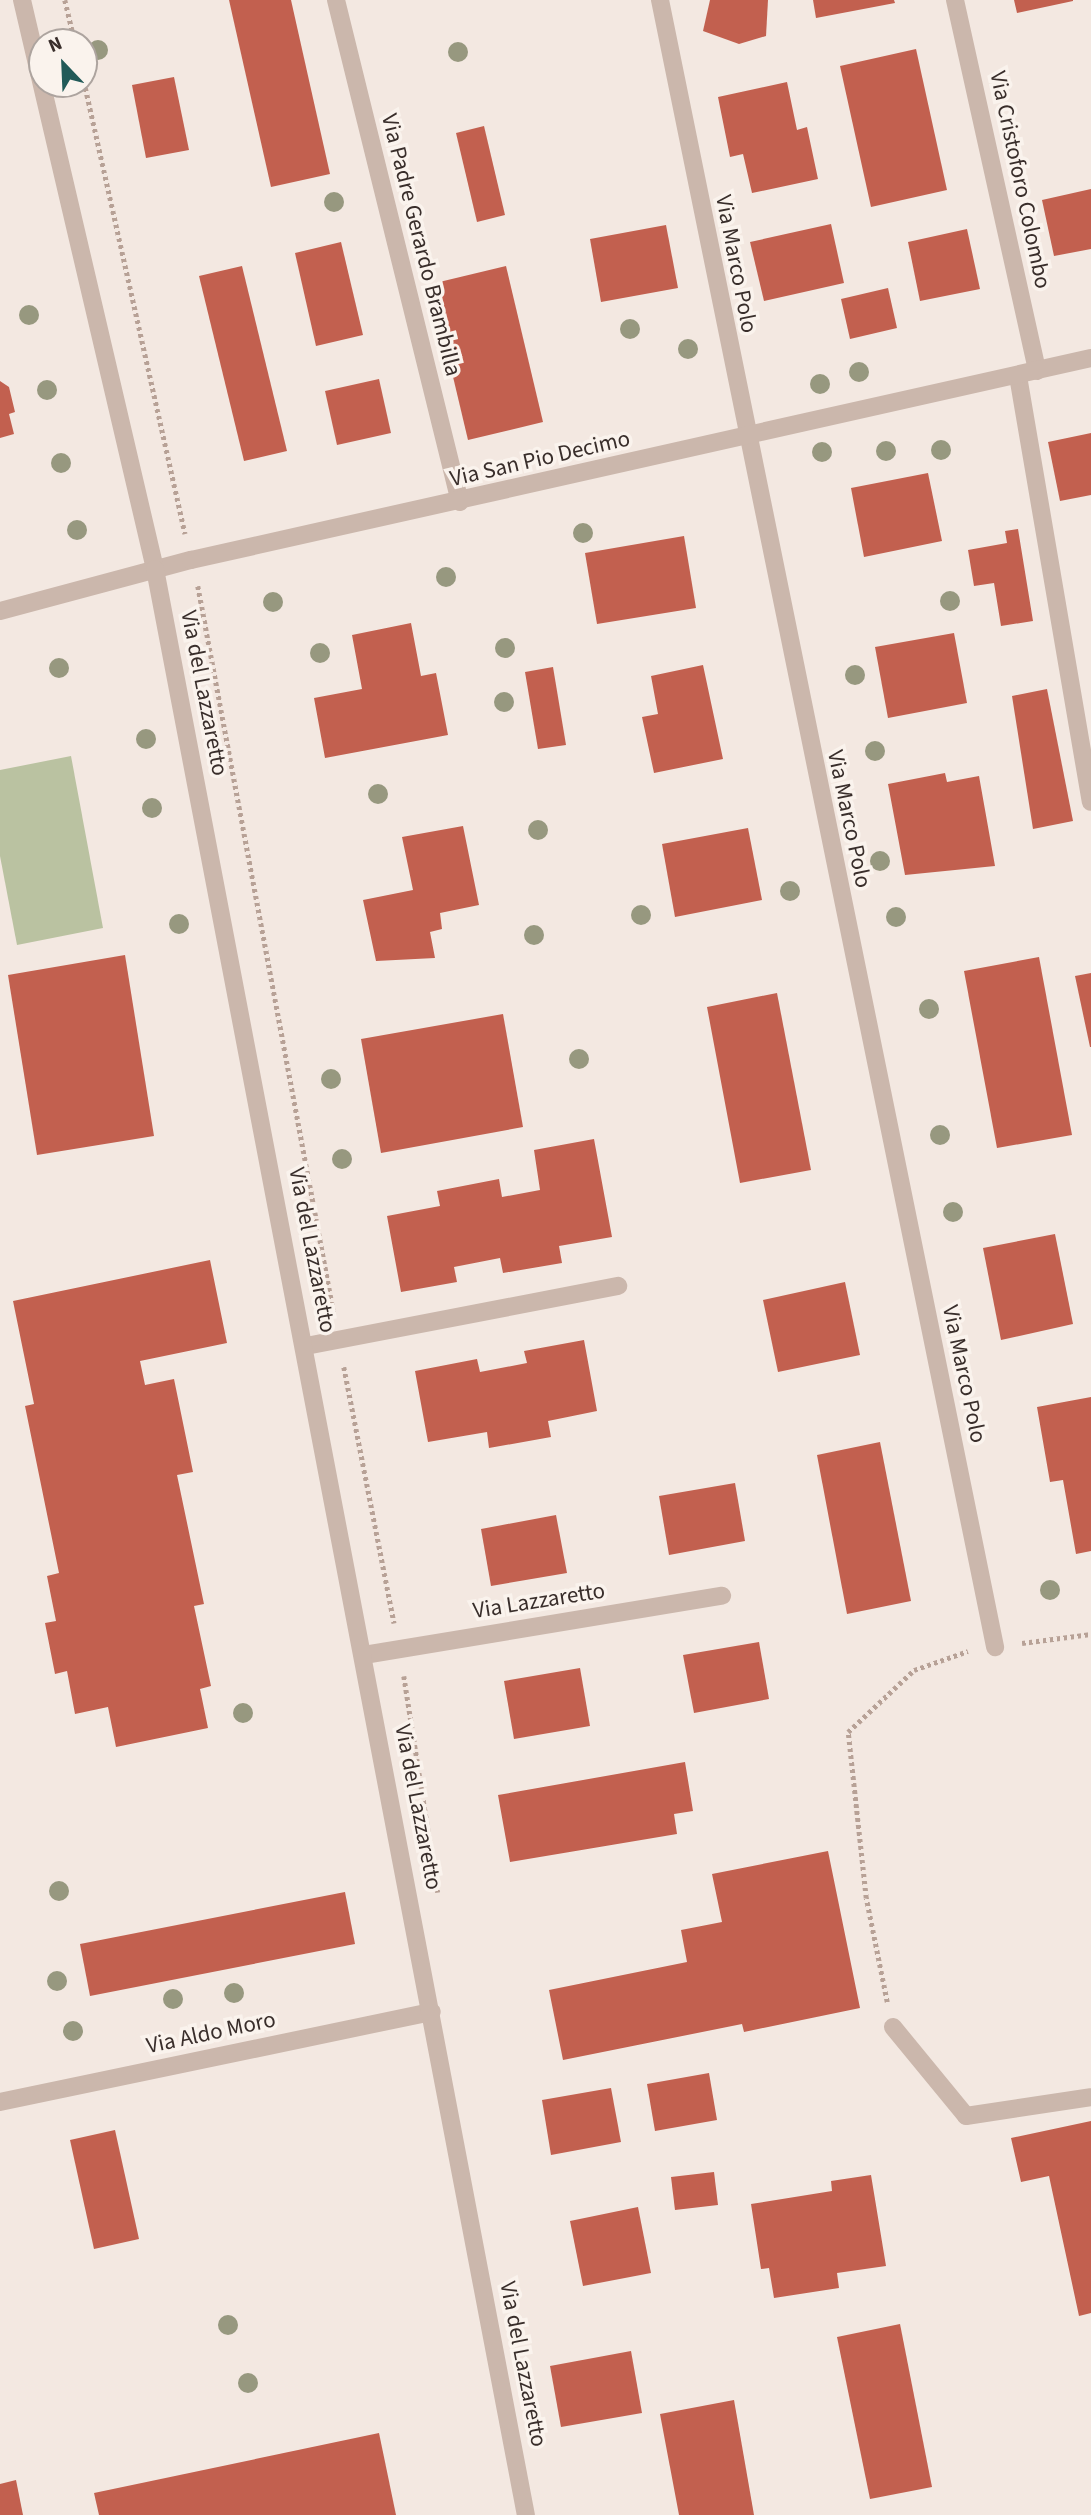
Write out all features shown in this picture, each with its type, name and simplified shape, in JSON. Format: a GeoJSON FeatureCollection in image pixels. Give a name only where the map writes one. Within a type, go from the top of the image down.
{"type":"FeatureCollection","features":[{"type":"Feature","properties":{"kind":"street","name":"Via del Lazzaretto"},"geometry":{"type":"LineString","coordinates":[[22,0],[155,569],[306,1346],[526,2515]]}},
{"type":"Feature","properties":{"kind":"street","name":"Via Padre Gerardo Brambilla"},"geometry":{"type":"LineString","coordinates":[[336,0],[460,502]]}},
{"type":"Feature","properties":{"kind":"street","name":"Via Marco Polo"},"geometry":{"type":"LineString","coordinates":[[660,0],[745,439],[995,1647]]}},
{"type":"Feature","properties":{"kind":"street","name":"Via Cristoforo Colombo"},"geometry":{"type":"LineString","coordinates":[[955,0],[1037,371]]}},
{"type":"Feature","properties":{"kind":"street","name":"Via San Pio Decimo"},"geometry":{"type":"LineString","coordinates":[[0,611],[191,560],[745,439],[1091,358]]}},
{"type":"Feature","properties":{"kind":"street"},"geometry":{"type":"LineString","coordinates":[[1018,376],[1091,802]]}},
{"type":"Feature","properties":{"kind":"street"},"geometry":{"type":"LineString","coordinates":[[306,1346],[618,1286]]}},
{"type":"Feature","properties":{"kind":"street","name":"Via Lazzaretto"},"geometry":{"type":"LineString","coordinates":[[364,1655],[722,1596]]}},
{"type":"Feature","properties":{"kind":"street","name":"Via Aldo Moro"},"geometry":{"type":"LineString","coordinates":[[0,2102],[432,2012]]}},
{"type":"Feature","properties":{"kind":"street"},"geometry":{"type":"LineString","coordinates":[[893,2027],[966,2116],[1091,2096]]}},
{"type":"Feature","properties":{"kind":"path"},"geometry":{"type":"LineString","coordinates":[[65,0],[72,28]]}},
{"type":"Feature","properties":{"kind":"path"},"geometry":{"type":"LineString","coordinates":[[88,98],[191,560],[212,638],[339,1340],[400,1649],[439,1871],[438,1896]]}},
{"type":"Feature","properties":{"kind":"path"},"geometry":{"type":"LineString","coordinates":[[893,2027],[866,1898],[848,1732],[914,1670],[995,1647],[1091,1634]]}},
{"type":"Feature","properties":{"kind":"green space"},"geometry":{"type":"Polygon","coordinates":[[[71,756],[103,928],[17,945],[0,856],[0,770],[71,756]]]}},
{"type":"Feature","properties":{"kind":"building"},"geometry":{"type":"Polygon","coordinates":[[[229,0],[291,0],[330,174],[271,187],[229,0]]]}},
{"type":"Feature","properties":{"kind":"building"},"geometry":{"type":"Polygon","coordinates":[[[710,0],[768,0],[766,36],[739,44],[703,31],[710,0]]]}},
{"type":"Feature","properties":{"kind":"building"},"geometry":{"type":"Polygon","coordinates":[[[813,0],[894,0],[895,3],[816,18],[813,0]]]}},
{"type":"Feature","properties":{"kind":"building"},"geometry":{"type":"Polygon","coordinates":[[[1014,0],[1073,0],[1073,1],[1017,13],[1014,0]]]}},
{"type":"Feature","properties":{"kind":"building"},"geometry":{"type":"Polygon","coordinates":[[[916,49],[947,190],[871,207],[840,66],[916,49]]]}},
{"type":"Feature","properties":{"kind":"building"},"geometry":{"type":"Polygon","coordinates":[[[174,77],[189,150],[146,158],[132,85],[174,77]]]}},
{"type":"Feature","properties":{"kind":"building"},"geometry":{"type":"Polygon","coordinates":[[[787,82],[797,130],[807,127],[818,179],[752,193],[743,154],[730,157],[718,97],[787,82]]]}},
{"type":"Feature","properties":{"kind":"building"},"geometry":{"type":"Polygon","coordinates":[[[484,126],[505,215],[477,222],[456,133],[484,126]]]}},
{"type":"Feature","properties":{"kind":"building"},"geometry":{"type":"Polygon","coordinates":[[[1091,189],[1091,249],[1054,256],[1042,200],[1091,189]]]}},
{"type":"Feature","properties":{"kind":"building"},"geometry":{"type":"Polygon","coordinates":[[[831,224],[844,283],[764,301],[750,242],[831,224]]]}},
{"type":"Feature","properties":{"kind":"building"},"geometry":{"type":"Polygon","coordinates":[[[666,225],[678,288],[601,302],[590,239],[666,225]]]}},
{"type":"Feature","properties":{"kind":"building"},"geometry":{"type":"Polygon","coordinates":[[[967,229],[980,289],[920,301],[908,242],[967,229]]]}},
{"type":"Feature","properties":{"kind":"building"},"geometry":{"type":"Polygon","coordinates":[[[341,242],[363,335],[316,346],[295,253],[341,242]]]}},
{"type":"Feature","properties":{"kind":"building"},"geometry":{"type":"Polygon","coordinates":[[[242,266],[287,451],[244,461],[199,276],[242,266]]]}},
{"type":"Feature","properties":{"kind":"building"},"geometry":{"type":"Polygon","coordinates":[[[506,266],[543,422],[468,440],[431,284],[506,266]]]}},
{"type":"Feature","properties":{"kind":"building"},"geometry":{"type":"Polygon","coordinates":[[[888,288],[897,328],[850,339],[841,299],[888,288]]]}},
{"type":"Feature","properties":{"kind":"building"},"geometry":{"type":"Polygon","coordinates":[[[379,379],[391,433],[337,445],[325,391],[379,379]]]}},
{"type":"Feature","properties":{"kind":"building"},"geometry":{"type":"Polygon","coordinates":[[[0,381],[9,387],[15,412],[9,414],[14,434],[0,438],[0,381]]]}},
{"type":"Feature","properties":{"kind":"building"},"geometry":{"type":"Polygon","coordinates":[[[1091,433],[1091,495],[1060,501],[1048,442],[1091,433]]]}},
{"type":"Feature","properties":{"kind":"building"},"geometry":{"type":"Polygon","coordinates":[[[928,473],[942,541],[864,557],[851,488],[928,473]]]}},
{"type":"Feature","properties":{"kind":"building"},"geometry":{"type":"Polygon","coordinates":[[[1018,529],[1033,621],[1001,626],[994,583],[974,586],[968,550],[1007,543],[1005,531],[1018,529]]]}},
{"type":"Feature","properties":{"kind":"building"},"geometry":{"type":"Polygon","coordinates":[[[684,536],[696,608],[597,624],[585,553],[684,536]]]}},
{"type":"Feature","properties":{"kind":"building"},"geometry":{"type":"Polygon","coordinates":[[[411,623],[421,676],[436,673],[448,735],[325,758],[314,698],[362,689],[352,635],[411,623]]]}},
{"type":"Feature","properties":{"kind":"building"},"geometry":{"type":"Polygon","coordinates":[[[954,633],[967,703],[888,718],[875,647],[954,633]]]}},
{"type":"Feature","properties":{"kind":"building"},"geometry":{"type":"Polygon","coordinates":[[[703,665],[723,759],[654,773],[642,717],[658,714],[651,676],[703,665]]]}},
{"type":"Feature","properties":{"kind":"building"},"geometry":{"type":"Polygon","coordinates":[[[553,667],[566,745],[538,749],[525,672],[553,667]]]}},
{"type":"Feature","properties":{"kind":"building"},"geometry":{"type":"Polygon","coordinates":[[[1047,689],[1073,821],[1033,829],[1012,696],[1047,689]]]}},
{"type":"Feature","properties":{"kind":"building"},"geometry":{"type":"Polygon","coordinates":[[[945,773],[947,782],[979,776],[995,866],[905,875],[888,784],[945,773]]]}},
{"type":"Feature","properties":{"kind":"building"},"geometry":{"type":"Polygon","coordinates":[[[463,826],[479,905],[440,913],[442,929],[430,932],[435,958],[376,961],[363,900],[413,890],[402,837],[463,826]]]}},
{"type":"Feature","properties":{"kind":"building"},"geometry":{"type":"Polygon","coordinates":[[[748,828],[762,900],[675,917],[662,844],[748,828]]]}},
{"type":"Feature","properties":{"kind":"building"},"geometry":{"type":"Polygon","coordinates":[[[125,955],[154,1136],[37,1155],[8,975],[125,955]]]}},
{"type":"Feature","properties":{"kind":"building"},"geometry":{"type":"Polygon","coordinates":[[[1039,957],[1072,1135],[997,1148],[964,971],[1039,957]]]}},
{"type":"Feature","properties":{"kind":"building"},"geometry":{"type":"Polygon","coordinates":[[[1091,973],[1091,1047],[1090,1047],[1075,976],[1091,973]]]}},
{"type":"Feature","properties":{"kind":"building"},"geometry":{"type":"Polygon","coordinates":[[[777,993],[811,1170],[740,1183],[707,1007],[777,993]]]}},
{"type":"Feature","properties":{"kind":"building"},"geometry":{"type":"Polygon","coordinates":[[[503,1014],[523,1127],[381,1153],[361,1039],[503,1014]]]}},
{"type":"Feature","properties":{"kind":"building"},"geometry":{"type":"Polygon","coordinates":[[[594,1139],[612,1237],[559,1246],[562,1263],[503,1273],[500,1258],[454,1267],[457,1282],[401,1292],[387,1216],[440,1206],[437,1191],[499,1179],[502,1197],[540,1190],[534,1150],[594,1139]]]}},
{"type":"Feature","properties":{"kind":"building"},"geometry":{"type":"Polygon","coordinates":[[[1055,1234],[1073,1324],[1001,1340],[983,1248],[1055,1234]]]}},
{"type":"Feature","properties":{"kind":"building"},"geometry":{"type":"Polygon","coordinates":[[[210,1260],[227,1343],[140,1361],[145,1385],[174,1379],[193,1472],[177,1475],[204,1604],[194,1606],[211,1686],[200,1689],[208,1728],[116,1747],[108,1707],[75,1714],[67,1671],[55,1674],[45,1623],[56,1621],[47,1576],[59,1573],[25,1406],[34,1404],[13,1301],[210,1260]]]}},
{"type":"Feature","properties":{"kind":"building"},"geometry":{"type":"Polygon","coordinates":[[[845,1282],[860,1355],[778,1372],[763,1300],[845,1282]]]}},
{"type":"Feature","properties":{"kind":"building"},"geometry":{"type":"Polygon","coordinates":[[[584,1340],[597,1411],[548,1421],[551,1437],[489,1448],[487,1432],[428,1442],[415,1371],[477,1359],[480,1372],[527,1363],[524,1351],[584,1340]]]}},
{"type":"Feature","properties":{"kind":"building"},"geometry":{"type":"Polygon","coordinates":[[[1091,1397],[1091,1551],[1076,1554],[1063,1480],[1050,1482],[1037,1407],[1091,1397]]]}},
{"type":"Feature","properties":{"kind":"building"},"geometry":{"type":"Polygon","coordinates":[[[880,1442],[911,1601],[847,1614],[817,1455],[880,1442]]]}},
{"type":"Feature","properties":{"kind":"building"},"geometry":{"type":"Polygon","coordinates":[[[735,1483],[745,1541],[669,1555],[659,1496],[735,1483]]]}},
{"type":"Feature","properties":{"kind":"building"},"geometry":{"type":"Polygon","coordinates":[[[556,1515],[567,1573],[491,1586],[481,1529],[556,1515]]]}},
{"type":"Feature","properties":{"kind":"building"},"geometry":{"type":"Polygon","coordinates":[[[759,1642],[769,1699],[694,1713],[683,1655],[759,1642]]]}},
{"type":"Feature","properties":{"kind":"building"},"geometry":{"type":"Polygon","coordinates":[[[580,1668],[590,1726],[514,1739],[504,1681],[580,1668]]]}},
{"type":"Feature","properties":{"kind":"building"},"geometry":{"type":"Polygon","coordinates":[[[685,1762],[693,1811],[674,1814],[677,1834],[510,1862],[498,1795],[685,1762]]]}},
{"type":"Feature","properties":{"kind":"building"},"geometry":{"type":"Polygon","coordinates":[[[828,1851],[860,2008],[744,2032],[742,2024],[563,2060],[549,1990],[687,1962],[681,1930],[722,1922],[712,1874],[828,1851]]]}},
{"type":"Feature","properties":{"kind":"building"},"geometry":{"type":"Polygon","coordinates":[[[345,1892],[355,1944],[90,1996],[80,1944],[345,1892]]]}},
{"type":"Feature","properties":{"kind":"building"},"geometry":{"type":"Polygon","coordinates":[[[709,2073],[717,2120],[655,2131],[647,2084],[709,2073]]]}},
{"type":"Feature","properties":{"kind":"building"},"geometry":{"type":"Polygon","coordinates":[[[611,2088],[621,2142],[551,2155],[542,2100],[611,2088]]]}},
{"type":"Feature","properties":{"kind":"building"},"geometry":{"type":"Polygon","coordinates":[[[1091,2121],[1091,2313],[1079,2316],[1049,2176],[1021,2182],[1011,2138],[1091,2121]]]}},
{"type":"Feature","properties":{"kind":"building"},"geometry":{"type":"Polygon","coordinates":[[[115,2130],[139,2239],[94,2249],[70,2140],[115,2130]]]}},
{"type":"Feature","properties":{"kind":"building"},"geometry":{"type":"Polygon","coordinates":[[[714,2172],[718,2205],[675,2210],[671,2177],[714,2172]]]}},
{"type":"Feature","properties":{"kind":"building"},"geometry":{"type":"Polygon","coordinates":[[[871,2175],[886,2266],[837,2273],[839,2288],[774,2298],[769,2268],[761,2269],[751,2204],[832,2191],[831,2181],[871,2175]]]}},
{"type":"Feature","properties":{"kind":"building"},"geometry":{"type":"Polygon","coordinates":[[[638,2207],[651,2273],[583,2286],[570,2221],[638,2207]]]}},
{"type":"Feature","properties":{"kind":"building"},"geometry":{"type":"Polygon","coordinates":[[[900,2324],[932,2487],[870,2499],[837,2337],[900,2324]]]}},
{"type":"Feature","properties":{"kind":"building"},"geometry":{"type":"Polygon","coordinates":[[[631,2351],[642,2413],[561,2427],[550,2366],[631,2351]]]}},
{"type":"Feature","properties":{"kind":"building"},"geometry":{"type":"Polygon","coordinates":[[[734,2400],[754,2515],[679,2515],[660,2414],[734,2400]]]}},
{"type":"Feature","properties":{"kind":"building"},"geometry":{"type":"Polygon","coordinates":[[[379,2433],[396,2515],[99,2515],[94,2493],[379,2433]]]}},
{"type":"Feature","properties":{"kind":"building"},"geometry":{"type":"Polygon","coordinates":[[[16,2480],[23,2515],[0,2515],[0,2484],[16,2480]]]}}]}
